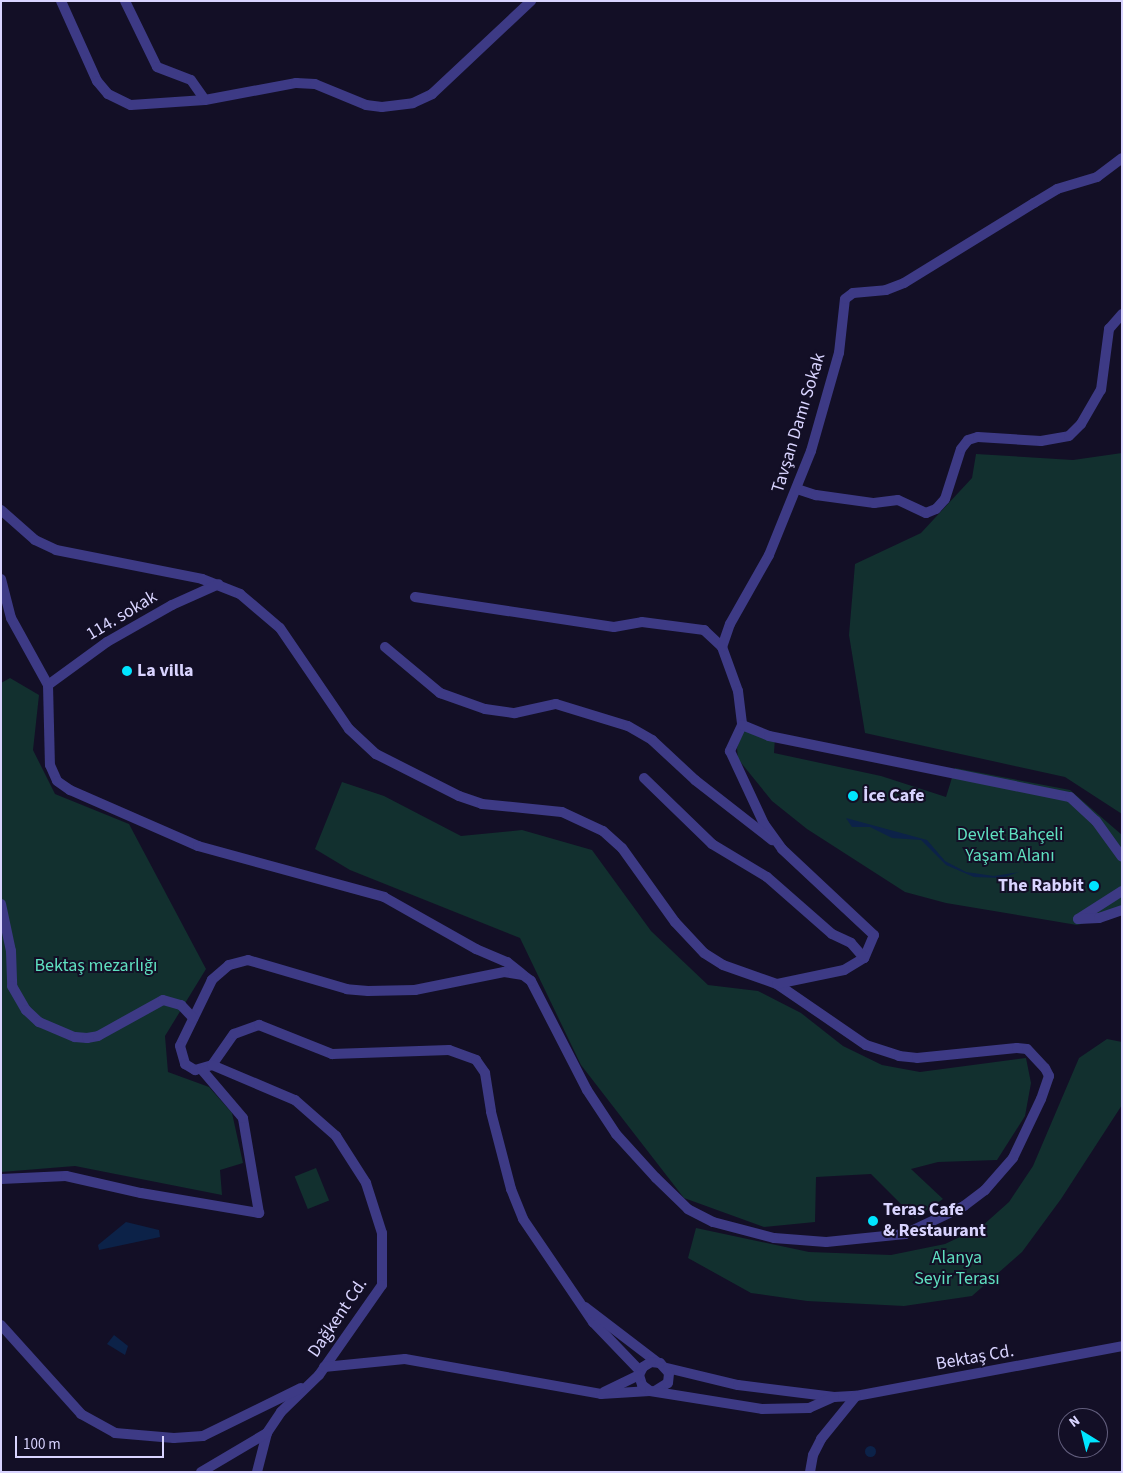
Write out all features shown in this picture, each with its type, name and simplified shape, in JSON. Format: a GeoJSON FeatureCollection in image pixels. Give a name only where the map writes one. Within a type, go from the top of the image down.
{"type":"FeatureCollection","features":[{"type":"Feature","properties":{"kind":"street"},"geometry":{"type":"LineString","coordinates":[[61,1],[97,81],[108,94],[131,105],[145,106],[205,100],[296,82],[333,90],[366,105],[398,107],[413,103],[432,94],[531,1]]}},
{"type":"Feature","properties":{"kind":"street"},"geometry":{"type":"LineString","coordinates":[[125,1],[157,67],[191,80],[205,100]]}},
{"type":"Feature","properties":{"kind":"street","name":"Tavşan Damı Sokak"},"geometry":{"type":"LineString","coordinates":[[722,647],[730,624],[769,555],[797,489],[831,386],[839,353],[843,303],[848,295],[886,290],[904,283],[1057,189],[1098,177],[1122,158]]}},
{"type":"Feature","properties":{"kind":"street"},"geometry":{"type":"LineString","coordinates":[[797,489],[816,495],[874,503],[898,500],[926,513],[936,509],[944,499],[961,449],[968,440],[978,437],[1041,441],[1069,436],[1081,424],[1101,390],[1109,329],[1122,314]]}},
{"type":"Feature","properties":{"kind":"street"},"geometry":{"type":"LineString","coordinates":[[1,510],[34,540],[56,550],[219,584],[257,605],[280,628],[349,729],[376,754],[459,796],[482,804],[562,812],[603,831],[622,848],[675,922],[697,946],[723,965],[776,984],[852,1036],[882,1052],[917,1058],[1027,1049],[1049,1076],[1041,1099],[1013,1158],[985,1190],[964,1206],[905,1234],[826,1242],[774,1238],[713,1222],[688,1209],[616,1134],[587,1090],[531,981],[507,962],[476,949],[384,897],[198,846],[70,790],[58,780],[50,765],[48,684],[11,618],[1,580]]}},
{"type":"Feature","properties":{"kind":"street","name":"114. sokak"},"geometry":{"type":"LineString","coordinates":[[48,684],[115,638],[172,605],[219,584]]}},
{"type":"Feature","properties":{"kind":"street"},"geometry":{"type":"LineString","coordinates":[[415,597],[614,627],[642,622],[704,630],[722,647],[738,691],[742,725],[730,751],[764,824],[782,849]]}},
{"type":"Feature","properties":{"kind":"street"},"geometry":{"type":"LineString","coordinates":[[385,646],[440,693],[485,709],[515,713],[556,704],[628,726],[652,740],[695,780],[782,849],[874,935],[864,958],[844,970],[776,984]]}},
{"type":"Feature","properties":{"kind":"street"},"geometry":{"type":"LineString","coordinates":[[742,725],[769,736],[1070,797],[1096,821],[1122,857]]}},
{"type":"Feature","properties":{"kind":"street"},"geometry":{"type":"LineString","coordinates":[[644,778],[712,844],[767,877],[832,934],[850,943],[864,958]]}},
{"type":"Feature","properties":{"kind":"street"},"geometry":{"type":"LineString","coordinates":[[1122,891],[1078,919],[1099,918],[1122,910]]}},
{"type":"Feature","properties":{"kind":"street"},"geometry":{"type":"LineString","coordinates":[[1,904],[10,942],[12,986],[26,1010],[39,1022],[75,1038],[87,1038],[98,1036],[163,1000],[180,1005],[192,1018]]}},
{"type":"Feature","properties":{"kind":"street"},"geometry":{"type":"LineString","coordinates":[[1,1179],[66,1176],[141,1193],[259,1213],[243,1118],[207,1068],[185,1064],[180,1052],[192,1018],[212,980],[220,971],[248,960],[346,989],[391,992],[437,987],[504,972],[523,975]]}},
{"type":"Feature","properties":{"kind":"street"},"geometry":{"type":"LineString","coordinates":[[207,1068],[234,1034],[259,1025],[332,1054],[448,1050],[476,1060],[486,1073],[496,1129],[523,1218],[604,1335],[640,1373],[642,1384],[652,1391]]}},
{"type":"Feature","properties":{"kind":"street","name":"Dağkent Cd."},"geometry":{"type":"LineString","coordinates":[[207,1068],[295,1100],[336,1136],[366,1183],[382,1233],[382,1286],[324,1367],[281,1412],[267,1434],[258,1472]]}},
{"type":"Feature","properties":{"kind":"street"},"geometry":{"type":"LineString","coordinates":[[584,1306],[667,1368],[738,1385],[834,1397]]}},
{"type":"Feature","properties":{"kind":"street"},"geometry":{"type":"LineString","coordinates":[[1,1324],[80,1414],[115,1432],[174,1438],[203,1436],[308,1384]]}},
{"type":"Feature","properties":{"kind":"street","name":"Bektaş Cd."},"geometry":{"type":"LineString","coordinates":[[834,1397],[856,1396],[1122,1346]]}},
{"type":"Feature","properties":{"kind":"street"},"geometry":{"type":"LineString","coordinates":[[324,1367],[405,1359],[601,1394],[652,1391],[762,1409],[809,1408],[834,1397]]}},
{"type":"Feature","properties":{"kind":"street"},"geometry":{"type":"LineString","coordinates":[[601,1394],[640,1373],[646,1363],[657,1362]]}},
{"type":"Feature","properties":{"kind":"street"},"geometry":{"type":"LineString","coordinates":[[652,1391],[668,1383],[667,1368]]}},
{"type":"Feature","properties":{"kind":"street"},"geometry":{"type":"LineString","coordinates":[[810,1472],[813,1455],[821,1438],[856,1396]]}},
{"type":"Feature","properties":{"kind":"street"},"geometry":{"type":"LineString","coordinates":[[201,1472],[267,1434]]}},
{"type":"Feature","properties":{"kind":"green space"},"geometry":{"type":"Polygon","coordinates":[[[1122,453],[1122,814],[1065,777],[865,733],[849,635],[855,564],[921,533],[972,478],[976,454],[1073,460],[1122,453]]]}},
{"type":"Feature","properties":{"kind":"green space","name":"Bektaş mezarlığı"},"geometry":{"type":"Polygon","coordinates":[[[10,678],[39,695],[33,750],[55,794],[129,824],[206,969],[165,1036],[168,1072],[209,1087],[232,1113],[243,1163],[220,1170],[222,1195],[75,1166],[1,1172],[1,683],[10,678]]]}},
{"type":"Feature","properties":{"kind":"green space","name":"Devlet Bahçeli Yaşam Alanı"},"geometry":{"type":"Polygon","coordinates":[[[746,721],[775,737],[774,753],[881,776],[946,797],[955,768],[1070,790],[1122,835],[1122,914],[1077,925],[946,903],[905,892],[807,829],[772,801],[738,759],[737,748],[746,721]]]}},
{"type":"Feature","properties":{"kind":"green space"},"geometry":{"type":"Polygon","coordinates":[[[342,782],[384,796],[461,836],[522,830],[592,850],[651,931],[708,985],[758,991],[801,1013],[843,1046],[882,1065],[920,1072],[1026,1058],[1031,1083],[1025,1116],[997,1160],[938,1162],[911,1169],[943,1199],[915,1218],[871,1174],[816,1177],[815,1222],[764,1227],[684,1198],[581,1065],[520,938],[350,870],[315,849],[342,782]]]}},
{"type":"Feature","properties":{"kind":"green space","name":"Alanya Seyir Terası"},"geometry":{"type":"Polygon","coordinates":[[[1107,1039],[1122,1042],[1122,1105],[1061,1199],[1022,1252],[972,1296],[904,1306],[807,1301],[751,1293],[688,1258],[696,1228],[809,1252],[891,1255],[945,1244],[981,1227],[1009,1202],[1033,1166],[1079,1058],[1107,1039]]]}},
{"type":"Feature","properties":{"kind":"green space"},"geometry":{"type":"Polygon","coordinates":[[[316,1168],[329,1200],[308,1209],[295,1177],[316,1168]]]}},
{"type":"Feature","properties":{"kind":"water"},"geometry":{"type":"Polygon","coordinates":[[[846,818],[927,840],[945,861],[966,872],[994,876],[1019,872],[1002,878],[974,877],[946,865],[921,840],[892,838],[870,827],[852,827],[846,818]]]}},
{"type":"Feature","properties":{"kind":"water"},"geometry":{"type":"Polygon","coordinates":[[[126,1222],[159,1230],[160,1237],[99,1250],[98,1245],[126,1222]]]}},
{"type":"Feature","properties":{"kind":"water"},"geometry":{"type":"Polygon","coordinates":[[[114,1335],[128,1346],[125,1355],[107,1344],[114,1335]]]}},
{"type":"Feature","properties":{"kind":"water"},"geometry":{"type":"Polygon","coordinates":[[[870,1445],[876,1451],[870,1457],[864,1451],[870,1445]]]}},
{"type":"Feature","properties":{"kind":"place","name":"La villa"},"geometry":{"type":"Point","coordinates":[127,671]}},
{"type":"Feature","properties":{"kind":"place","name":"İce Cafe"},"geometry":{"type":"Point","coordinates":[853,796]}},
{"type":"Feature","properties":{"kind":"place","name":"The Rabbit"},"geometry":{"type":"Point","coordinates":[1094,886]}},
{"type":"Feature","properties":{"kind":"place","name":"Teras Cafe & Restaurant"},"geometry":{"type":"Point","coordinates":[873,1221]}}]}
